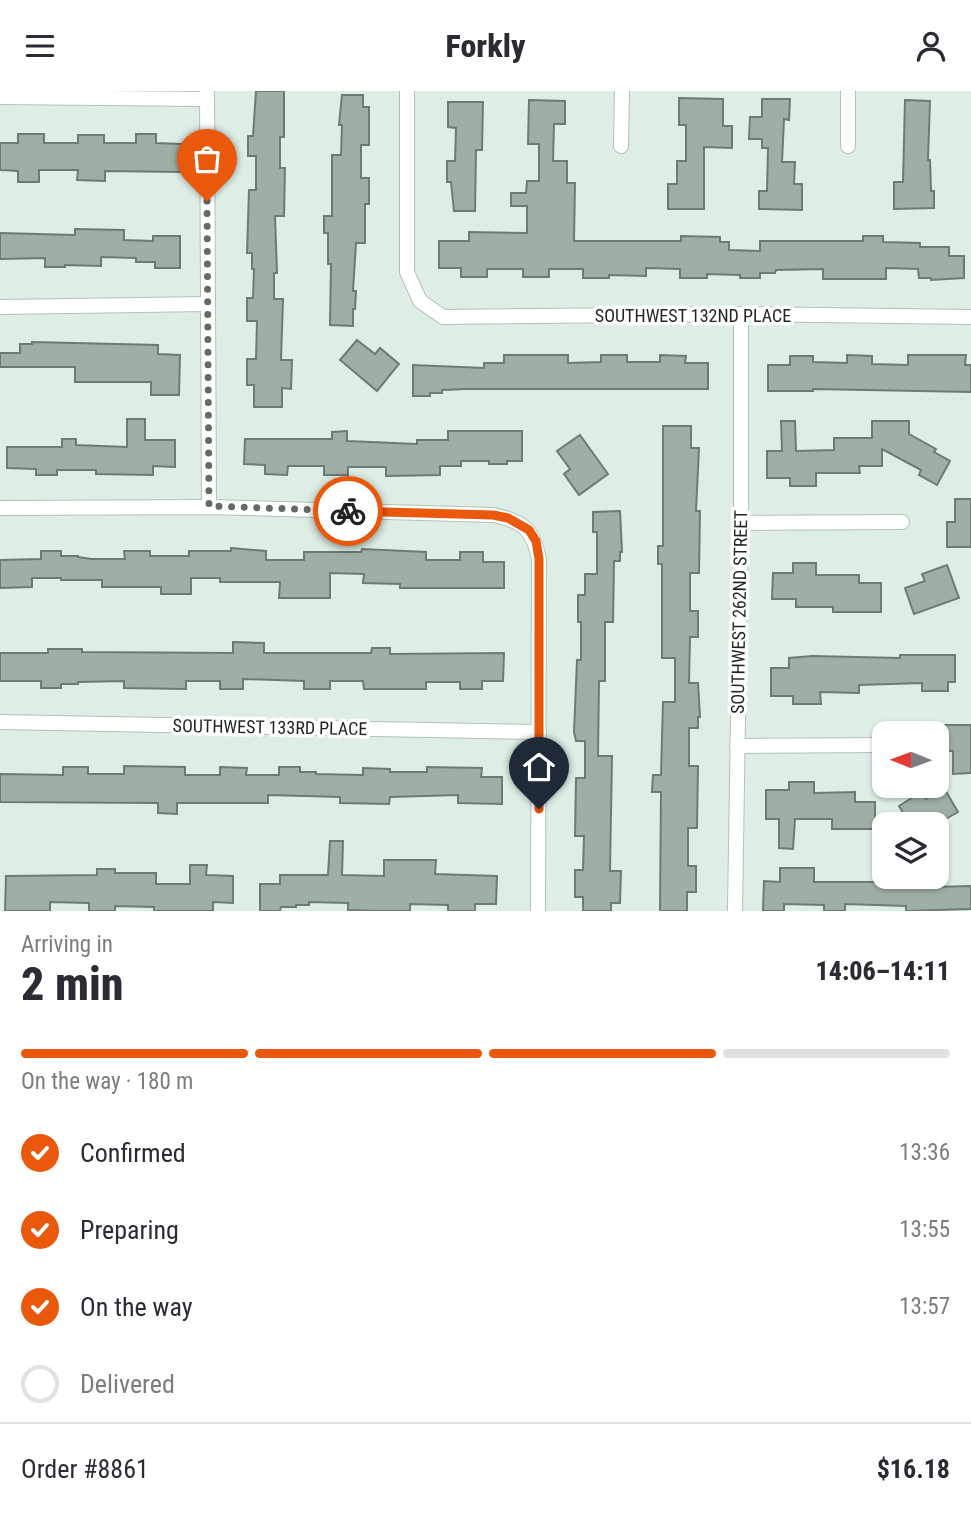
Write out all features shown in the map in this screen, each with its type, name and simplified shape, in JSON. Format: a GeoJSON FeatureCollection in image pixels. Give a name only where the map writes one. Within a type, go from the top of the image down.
{"type":"FeatureCollection","features":[{"type":"Feature","properties":{"kind":"street","name":"SOUTHWEST 132ND PLACE"},"geometry":{"type":"LineString","coordinates":[[407,91],[407,272],[420,301],[443,317],[741,314],[971,317]]}},
{"type":"Feature","properties":{"kind":"street"},"geometry":{"type":"LineString","coordinates":[[621,146],[622,91]]}},
{"type":"Feature","properties":{"kind":"street"},"geometry":{"type":"LineString","coordinates":[[848,91],[848,146]]}},
{"type":"Feature","properties":{"kind":"street"},"geometry":{"type":"LineString","coordinates":[[0,97],[206,95],[209,506]]}},
{"type":"Feature","properties":{"kind":"street"},"geometry":{"type":"LineString","coordinates":[[0,307],[208,304]]}},
{"type":"Feature","properties":{"kind":"street","name":"SOUTHWEST 262ND STREET"},"geometry":{"type":"LineString","coordinates":[[735,911],[741,523],[741,314]]}},
{"type":"Feature","properties":{"kind":"street"},"geometry":{"type":"LineString","coordinates":[[0,508],[209,506],[493,515],[520,523],[536,541],[539,559],[538,911]]}},
{"type":"Feature","properties":{"kind":"street"},"geometry":{"type":"LineString","coordinates":[[741,523],[902,522]]}},
{"type":"Feature","properties":{"kind":"street","name":"SOUTHWEST 133RD PLACE"},"geometry":{"type":"LineString","coordinates":[[0,722],[539,732]]}},
{"type":"Feature","properties":{"kind":"street"},"geometry":{"type":"LineString","coordinates":[[737,746],[872,745]]}},
{"type":"Feature","properties":{"kind":"building"},"geometry":{"type":"Polygon","coordinates":[[[256,91],[284,91],[284,137],[280,137],[280,168],[285,168],[284,216],[275,216],[277,273],[274,273],[274,299],[283,299],[281,360],[292,360],[291,389],[282,388],[282,407],[254,407],[254,385],[247,385],[247,359],[256,359],[257,321],[247,321],[247,298],[253,298],[254,269],[252,253],[247,253],[249,190],[256,190],[256,156],[248,156],[248,136],[253,136],[256,91]]]}},
{"type":"Feature","properties":{"kind":"building"},"geometry":{"type":"Polygon","coordinates":[[[342,95],[363,95],[363,107],[369,107],[369,145],[361,145],[361,178],[369,178],[369,204],[365,204],[365,243],[356,243],[353,326],[330,325],[331,264],[328,264],[328,233],[324,233],[324,216],[332,216],[332,155],[341,155],[342,125],[339,125],[342,95]]]}},
{"type":"Feature","properties":{"kind":"building"},"geometry":{"type":"Polygon","coordinates":[[[679,98],[723,99],[723,126],[732,126],[732,148],[704,147],[704,209],[668,209],[668,184],[677,184],[677,161],[686,161],[686,125],[679,125],[679,98]]]}},
{"type":"Feature","properties":{"kind":"building"},"geometry":{"type":"Polygon","coordinates":[[[762,99],[790,99],[789,120],[784,119],[782,162],[795,162],[794,184],[802,184],[802,210],[759,209],[759,191],[767,191],[768,148],[762,148],[762,139],[749,139],[750,117],[762,117],[762,99]]]}},
{"type":"Feature","properties":{"kind":"building"},"geometry":{"type":"Polygon","coordinates":[[[529,100],[565,101],[565,124],[554,124],[553,161],[567,161],[567,183],[575,183],[574,241],[681,241],[681,236],[720,237],[720,242],[729,242],[729,250],[760,251],[760,241],[863,241],[863,236],[883,236],[883,242],[920,243],[920,247],[949,247],[949,256],[964,256],[964,278],[931,280],[919,278],[918,269],[886,268],[886,279],[823,279],[823,269],[776,270],[775,273],[760,273],[760,278],[707,274],[707,278],[680,278],[680,269],[646,268],[646,276],[609,275],[609,278],[583,278],[583,269],[549,269],[549,277],[523,277],[523,269],[487,269],[487,277],[461,277],[461,268],[439,268],[439,241],[469,241],[469,232],[527,233],[527,206],[511,206],[511,193],[526,193],[527,181],[539,181],[539,144],[528,144],[529,100]]]}},
{"type":"Feature","properties":{"kind":"building"},"geometry":{"type":"Polygon","coordinates":[[[905,100],[930,101],[928,160],[931,191],[934,191],[934,208],[894,209],[894,182],[903,182],[905,100]]]}},
{"type":"Feature","properties":{"kind":"building"},"geometry":{"type":"Polygon","coordinates":[[[448,102],[483,102],[482,150],[476,150],[475,211],[454,211],[451,182],[447,182],[447,161],[455,161],[456,128],[448,127],[448,102]]]}},
{"type":"Feature","properties":{"kind":"building"},"geometry":{"type":"Polygon","coordinates":[[[18,134],[44,134],[44,143],[78,143],[78,135],[104,135],[104,143],[136,143],[136,134],[156,134],[156,143],[181,144],[181,172],[105,171],[105,181],[77,180],[78,170],[39,170],[39,182],[18,182],[18,171],[0,170],[0,143],[18,143],[18,134]]]}},
{"type":"Feature","properties":{"kind":"building"},"geometry":{"type":"Polygon","coordinates":[[[75,229],[124,230],[124,240],[153,241],[153,236],[180,236],[180,268],[155,268],[155,262],[136,262],[136,258],[101,257],[101,266],[65,267],[45,267],[45,258],[0,259],[0,233],[75,235],[75,229]]]}},
{"type":"Feature","properties":{"kind":"building"},"geometry":{"type":"Polygon","coordinates":[[[357,340],[375,354],[380,348],[399,364],[377,391],[340,360],[357,340]]]}},
{"type":"Feature","properties":{"kind":"building"},"geometry":{"type":"Polygon","coordinates":[[[20,344],[158,345],[158,354],[180,355],[179,395],[151,395],[151,382],[75,382],[75,367],[0,367],[0,353],[20,353],[20,344]]]}},
{"type":"Feature","properties":{"kind":"building"},"geometry":{"type":"Polygon","coordinates":[[[504,355],[568,355],[568,363],[601,362],[601,355],[627,355],[627,362],[660,362],[660,355],[686,356],[685,363],[708,363],[708,389],[467,389],[442,390],[442,393],[430,393],[430,396],[413,396],[413,365],[484,368],[484,363],[504,363],[504,355]]]}},
{"type":"Feature","properties":{"kind":"building"},"geometry":{"type":"Polygon","coordinates":[[[847,355],[872,356],[872,364],[908,365],[908,355],[966,355],[965,365],[971,365],[971,392],[813,389],[768,391],[768,365],[790,365],[790,356],[813,356],[813,362],[847,363],[847,355]]]}},
{"type":"Feature","properties":{"kind":"building"},"geometry":{"type":"Polygon","coordinates":[[[127,419],[145,419],[145,440],[175,440],[175,467],[153,466],[153,475],[57,470],[57,475],[36,475],[36,469],[7,468],[7,447],[62,447],[62,439],[76,439],[76,445],[127,447],[127,419]]]}},
{"type":"Feature","properties":{"kind":"building"},"geometry":{"type":"Polygon","coordinates":[[[781,421],[795,421],[796,451],[834,450],[834,438],[872,438],[872,421],[909,421],[909,434],[936,449],[934,452],[950,461],[937,485],[919,475],[921,470],[882,449],[882,466],[859,466],[860,473],[816,473],[816,486],[790,486],[790,478],[767,478],[767,451],[782,451],[781,421]]]}},
{"type":"Feature","properties":{"kind":"building"},"geometry":{"type":"Polygon","coordinates":[[[663,426],[691,426],[691,448],[699,448],[696,511],[700,511],[699,573],[690,573],[690,611],[698,611],[698,637],[690,637],[689,683],[698,683],[700,717],[698,728],[689,728],[689,766],[698,766],[697,828],[688,828],[688,866],[696,866],[696,892],[687,892],[687,911],[660,911],[661,792],[652,792],[653,775],[661,775],[663,702],[675,702],[675,658],[662,658],[662,564],[658,564],[658,546],[663,546],[663,426]]]}},
{"type":"Feature","properties":{"kind":"building"},"geometry":{"type":"Polygon","coordinates":[[[347,431],[347,441],[417,444],[417,440],[448,440],[448,431],[522,431],[522,461],[489,464],[489,461],[461,461],[461,466],[440,466],[440,475],[386,476],[386,467],[348,467],[348,475],[324,475],[324,466],[288,466],[287,475],[265,474],[265,465],[244,464],[245,439],[332,439],[332,432],[347,431]]]}},
{"type":"Feature","properties":{"kind":"building"},"geometry":{"type":"Polygon","coordinates":[[[580,435],[608,474],[579,495],[564,474],[570,469],[557,451],[580,435]]]}},
{"type":"Feature","properties":{"kind":"building"},"geometry":{"type":"Polygon","coordinates":[[[955,499],[971,499],[971,547],[947,547],[947,522],[955,522],[955,499]]]}},
{"type":"Feature","properties":{"kind":"building"},"geometry":{"type":"Polygon","coordinates":[[[620,511],[622,552],[620,561],[614,561],[613,622],[605,622],[605,681],[599,681],[598,756],[612,756],[610,871],[621,871],[620,903],[611,903],[611,911],[583,911],[583,897],[575,897],[575,870],[583,870],[584,836],[575,836],[576,778],[585,778],[585,741],[576,741],[574,732],[577,660],[581,660],[578,595],[585,595],[585,574],[597,574],[597,532],[593,532],[593,512],[620,511]]]}},
{"type":"Feature","properties":{"kind":"building"},"geometry":{"type":"Polygon","coordinates":[[[231,548],[266,551],[266,560],[304,560],[304,552],[361,552],[362,549],[426,552],[426,560],[460,560],[460,552],[483,552],[483,562],[504,562],[504,588],[400,588],[400,584],[363,583],[364,574],[330,573],[330,598],[279,598],[280,582],[220,582],[220,578],[191,578],[191,594],[161,594],[161,587],[102,587],[102,580],[61,578],[32,578],[32,587],[0,588],[0,560],[41,559],[41,551],[61,551],[61,556],[91,559],[125,559],[124,551],[150,551],[150,556],[189,556],[189,551],[231,551],[231,548]]]}},
{"type":"Feature","properties":{"kind":"building"},"geometry":{"type":"Polygon","coordinates":[[[793,563],[816,563],[816,575],[859,575],[859,583],[881,583],[881,612],[833,612],[833,607],[796,607],[796,599],[772,599],[773,573],[793,573],[793,563]]]}},
{"type":"Feature","properties":{"kind":"building"},"geometry":{"type":"Polygon","coordinates":[[[947,565],[959,598],[914,614],[905,588],[925,581],[922,574],[947,565]]]}},
{"type":"Feature","properties":{"kind":"building"},"geometry":{"type":"Polygon","coordinates":[[[233,642],[264,643],[264,653],[371,653],[372,648],[390,648],[390,654],[504,653],[503,681],[482,681],[482,689],[460,689],[460,682],[426,682],[426,689],[364,689],[363,681],[330,681],[330,689],[304,689],[304,681],[243,679],[243,689],[220,689],[220,681],[186,681],[186,689],[124,688],[124,681],[78,682],[61,684],[61,688],[41,688],[41,681],[0,681],[0,653],[48,653],[48,649],[82,649],[82,652],[233,653],[233,642]]]}},
{"type":"Feature","properties":{"kind":"building"},"geometry":{"type":"Polygon","coordinates":[[[900,655],[955,655],[955,682],[948,682],[948,691],[922,691],[922,683],[859,685],[859,693],[820,692],[821,704],[793,704],[793,696],[771,696],[771,668],[789,668],[789,658],[900,658],[900,655]]]}},
{"type":"Feature","properties":{"kind":"building"},"geometry":{"type":"Polygon","coordinates":[[[949,725],[971,725],[971,773],[953,774],[953,751],[949,751],[949,725]]]}},
{"type":"Feature","properties":{"kind":"building"},"geometry":{"type":"Polygon","coordinates":[[[124,766],[185,767],[185,775],[220,775],[220,767],[247,768],[246,775],[279,775],[279,767],[300,767],[300,772],[316,774],[363,775],[363,768],[390,769],[390,772],[427,772],[427,767],[482,768],[481,777],[502,777],[502,804],[458,803],[458,795],[390,797],[389,804],[340,803],[340,797],[268,795],[268,803],[177,803],[177,814],[158,813],[158,803],[0,802],[0,774],[63,775],[63,767],[88,767],[88,774],[124,774],[124,766]]]}},
{"type":"Feature","properties":{"kind":"building"},"geometry":{"type":"Polygon","coordinates":[[[789,782],[814,782],[814,793],[855,792],[855,802],[875,802],[872,829],[832,829],[832,819],[795,819],[793,849],[779,848],[779,819],[766,819],[766,790],[789,790],[789,782]]]}},
{"type":"Feature","properties":{"kind":"building"},"geometry":{"type":"Polygon","coordinates":[[[949,797],[958,812],[949,817],[949,812],[903,812],[899,806],[912,798],[949,797]]]}},
{"type":"Feature","properties":{"kind":"building"},"geometry":{"type":"Polygon","coordinates":[[[330,841],[343,841],[342,875],[384,876],[384,860],[436,860],[435,874],[497,876],[496,904],[475,904],[475,911],[448,911],[448,905],[410,904],[410,911],[378,911],[348,910],[348,903],[309,902],[309,905],[281,907],[280,911],[260,911],[260,884],[280,884],[280,875],[328,875],[330,841]]]}},
{"type":"Feature","properties":{"kind":"building"},"geometry":{"type":"Polygon","coordinates":[[[190,865],[207,865],[206,875],[233,876],[233,903],[213,902],[213,911],[154,911],[154,907],[115,906],[115,911],[89,911],[89,903],[50,902],[50,911],[5,911],[6,876],[97,875],[97,869],[115,869],[115,873],[156,873],[156,884],[190,884],[190,865]]]}},
{"type":"Feature","properties":{"kind":"building"},"geometry":{"type":"Polygon","coordinates":[[[780,868],[814,868],[814,882],[872,882],[872,889],[949,889],[949,887],[971,886],[971,909],[906,911],[906,906],[845,904],[845,911],[824,911],[824,905],[784,904],[784,911],[763,911],[764,881],[780,882],[780,868]]]}},
{"type":"Feature","properties":{"kind":"way so far"},"geometry":{"type":"LineString","coordinates":[[207,201],[209,506],[348,511]]}},
{"type":"Feature","properties":{"kind":"route"},"geometry":{"type":"LineString","coordinates":[[348,511],[493,515],[508,518],[529,530],[536,541],[539,559],[539,809]]}}]}
